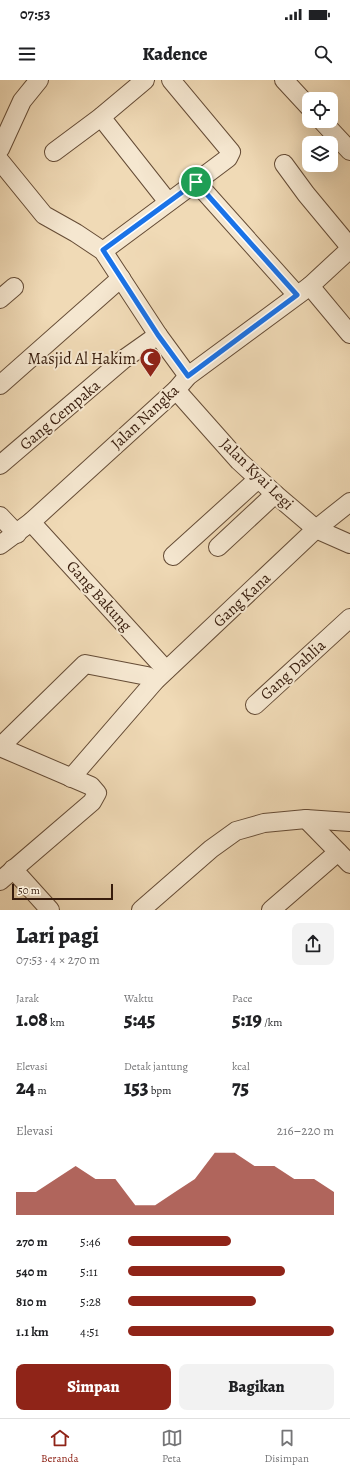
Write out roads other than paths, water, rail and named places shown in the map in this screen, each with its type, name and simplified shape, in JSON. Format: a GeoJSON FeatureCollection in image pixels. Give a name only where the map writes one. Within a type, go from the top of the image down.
{"type":"FeatureCollection","features":[{"type":"Feature","properties":{"kind":"street"},"geometry":{"type":"LineString","coordinates":[[0,149],[22,101],[39,80]]}},
{"type":"Feature","properties":{"kind":"street"},"geometry":{"type":"LineString","coordinates":[[54,152],[101,117],[146,80]]}},
{"type":"Feature","properties":{"kind":"street"},"geometry":{"type":"LineString","coordinates":[[103,250],[228,158],[231,152],[171,80]]}},
{"type":"Feature","properties":{"kind":"street"},"geometry":{"type":"LineString","coordinates":[[284,80],[302,100]]}},
{"type":"Feature","properties":{"kind":"street"},"geometry":{"type":"LineString","coordinates":[[101,117],[168,202]]}},
{"type":"Feature","properties":{"kind":"street"},"geometry":{"type":"LineString","coordinates":[[329,128],[350,150]]}},
{"type":"Feature","properties":{"kind":"street"},"geometry":{"type":"LineString","coordinates":[[0,161],[44,215],[76,232],[103,250],[158,335],[188,376]]}},
{"type":"Feature","properties":{"kind":"street"},"geometry":{"type":"LineString","coordinates":[[284,164],[306,194],[350,248]]}},
{"type":"Feature","properties":{"kind":"street"},"geometry":{"type":"LineString","coordinates":[[196,182],[304,291],[350,334]]}},
{"type":"Feature","properties":{"kind":"street","name":"Jalan Nangka"},"geometry":{"type":"LineString","coordinates":[[0,545],[17,534],[31,522],[176,390],[188,376],[304,291],[350,248]]}},
{"type":"Feature","properties":{"kind":"street"},"geometry":{"type":"LineString","coordinates":[[0,384],[121,278]]}},
{"type":"Feature","properties":{"kind":"street"},"geometry":{"type":"LineString","coordinates":[[0,299],[14,287]]}},
{"type":"Feature","properties":{"kind":"street","name":"Gang Cempaka"},"geometry":{"type":"LineString","coordinates":[[0,465],[124,359],[158,335]]}},
{"type":"Feature","properties":{"kind":"street","name":"Jalan Kyai Legi"},"geometry":{"type":"LineString","coordinates":[[176,390],[258,479],[316,529],[350,544]]}},
{"type":"Feature","properties":{"kind":"street"},"geometry":{"type":"LineString","coordinates":[[173,556],[258,479]]}},
{"type":"Feature","properties":{"kind":"street"},"geometry":{"type":"LineString","coordinates":[[218,546],[275,494]]}},
{"type":"Feature","properties":{"kind":"street","name":"Gang Kana"},"geometry":{"type":"LineString","coordinates":[[71,778],[161,675],[316,529],[350,502]]}},
{"type":"Feature","properties":{"kind":"street"},"geometry":{"type":"LineString","coordinates":[[0,516],[17,534]]}},
{"type":"Feature","properties":{"kind":"street","name":"Gang Bakung"},"geometry":{"type":"LineString","coordinates":[[31,522],[161,675]]}},
{"type":"Feature","properties":{"kind":"street","name":"Gang Dahlia"},"geometry":{"type":"LineString","coordinates":[[254,705],[350,618]]}},
{"type":"Feature","properties":{"kind":"street"},"geometry":{"type":"LineString","coordinates":[[50,910],[7,875],[96,797],[97,793],[95,789],[0,747],[85,664],[147,676],[161,675]]}},
{"type":"Feature","properties":{"kind":"street"},"geometry":{"type":"LineString","coordinates":[[141,910],[212,849],[236,831],[264,823],[306,819],[350,822]]}},
{"type":"Feature","properties":{"kind":"street"},"geometry":{"type":"LineString","coordinates":[[271,910],[344,858],[306,819]]}},
{"type":"Feature","properties":{"kind":"place","name":"Masjid Al Hakim"},"geometry":{"type":"Point","coordinates":[151,378]}}]}
